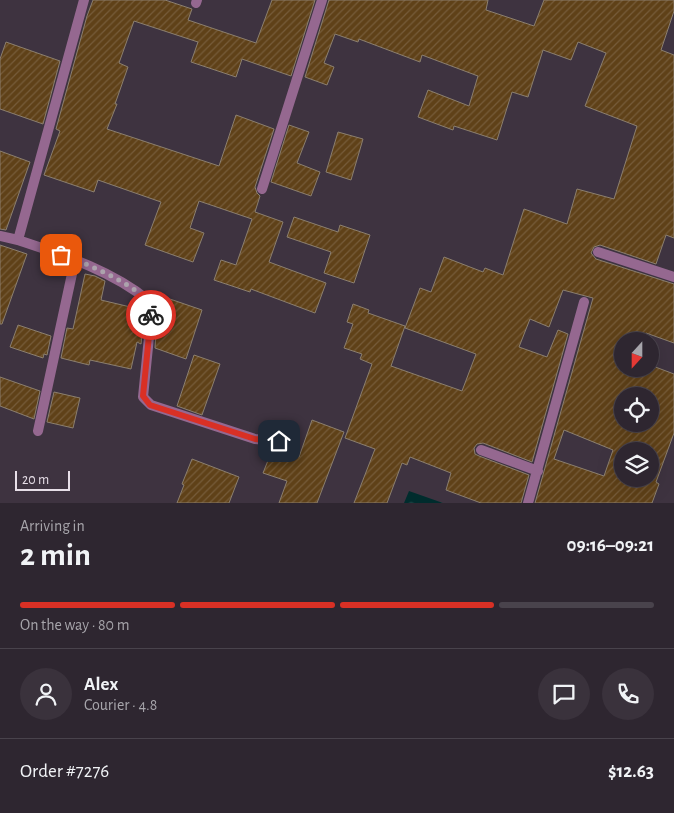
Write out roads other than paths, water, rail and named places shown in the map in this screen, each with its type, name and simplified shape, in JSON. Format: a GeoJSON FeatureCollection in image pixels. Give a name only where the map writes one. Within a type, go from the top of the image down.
{"type":"FeatureCollection","features":[{"type":"Feature","properties":{"kind":"street"},"geometry":{"type":"LineString","coordinates":[[18,240],[84,0]]}},
{"type":"Feature","properties":{"kind":"street"},"geometry":{"type":"LineString","coordinates":[[262,189],[322,0]]}},
{"type":"Feature","properties":{"kind":"street"},"geometry":{"type":"LineString","coordinates":[[0,236],[18,240],[75,260],[132,286],[149,300],[151,318],[143,396],[150,405],[255,439],[279,441]]}},
{"type":"Feature","properties":{"kind":"street"},"geometry":{"type":"LineString","coordinates":[[598,252],[674,277]]}},
{"type":"Feature","properties":{"kind":"street"},"geometry":{"type":"LineString","coordinates":[[38,430],[75,260]]}},
{"type":"Feature","properties":{"kind":"street"},"geometry":{"type":"LineString","coordinates":[[528,503],[584,302]]}},
{"type":"Feature","properties":{"kind":"street"},"geometry":{"type":"LineString","coordinates":[[481,450],[538,471]]}},
{"type":"Feature","properties":{"kind":"water"},"geometry":{"type":"Polygon","coordinates":[[[409,491],[443,503],[404,503],[409,491]]]}}]}
